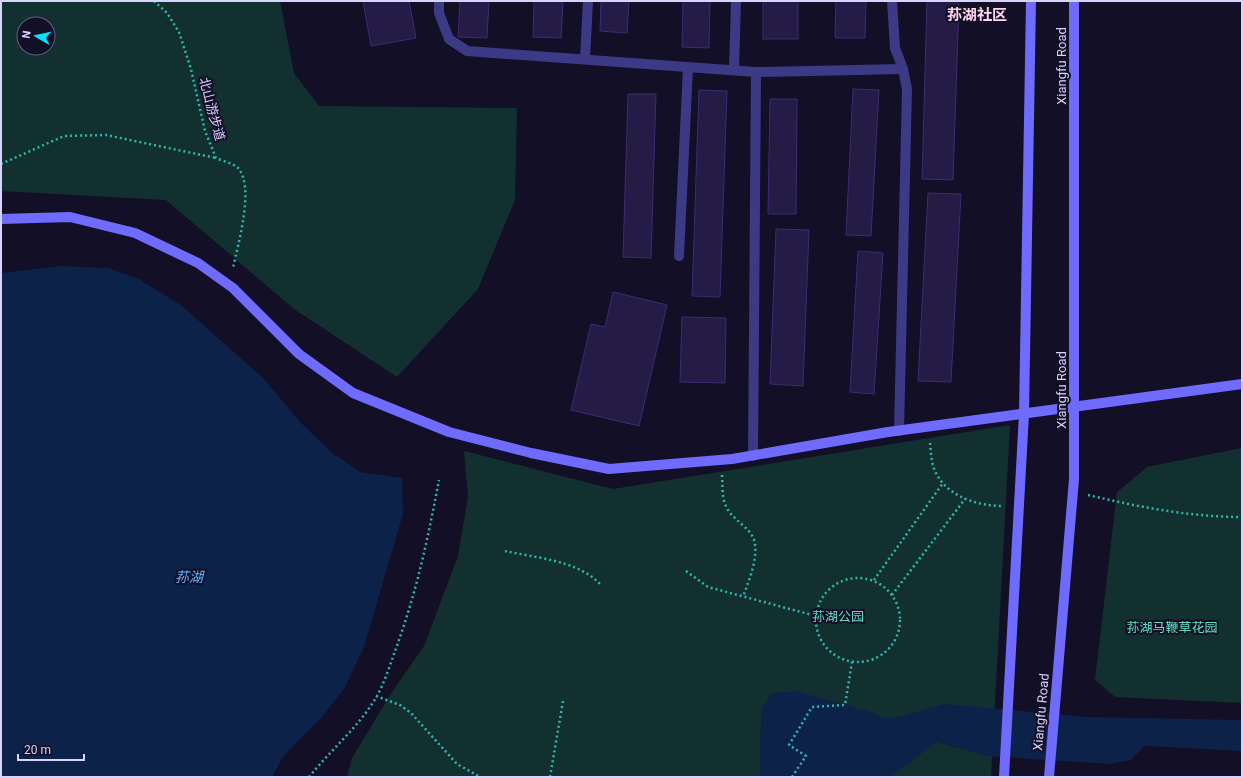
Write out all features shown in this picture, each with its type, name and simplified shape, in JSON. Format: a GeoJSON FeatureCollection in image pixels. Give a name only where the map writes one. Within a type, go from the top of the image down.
{"type":"FeatureCollection","features":[{"type":"Feature","properties":{"kind":"main road"},"geometry":{"type":"LineString","coordinates":[[1004,775],[1024,414],[1030,1]]}},
{"type":"Feature","properties":{"kind":"main road","name":"Xiangfu Road"},"geometry":{"type":"LineString","coordinates":[[1049,776],[1073,492],[1074,1]]}},
{"type":"Feature","properties":{"kind":"main road"},"geometry":{"type":"LineString","coordinates":[[1,219],[70,217],[135,233],[198,263],[233,288],[299,354],[353,393],[449,432],[531,453],[609,469],[753,456],[899,430],[1242,384]]}},
{"type":"Feature","properties":{"kind":"lane"},"geometry":{"type":"LineString","coordinates":[[439,1],[439,13],[449,39],[467,51],[756,72],[903,69]]}},
{"type":"Feature","properties":{"kind":"lane"},"geometry":{"type":"LineString","coordinates":[[586,59],[588,1]]}},
{"type":"Feature","properties":{"kind":"lane"},"geometry":{"type":"LineString","coordinates":[[734,70],[736,1]]}},
{"type":"Feature","properties":{"kind":"lane"},"geometry":{"type":"LineString","coordinates":[[892,1],[895,48],[903,69],[907,89],[899,430]]}},
{"type":"Feature","properties":{"kind":"lane"},"geometry":{"type":"LineString","coordinates":[[679,256],[688,67]]}},
{"type":"Feature","properties":{"kind":"lane"},"geometry":{"type":"LineString","coordinates":[[753,456],[756,72]]}},
{"type":"Feature","properties":{"kind":"path","name":"北山游步道"},"geometry":{"type":"LineString","coordinates":[[154,1],[167,13],[179,32],[191,69],[205,131],[216,158],[238,168],[246,183],[244,211],[232,276],[233,288]]}},
{"type":"Feature","properties":{"kind":"path"},"geometry":{"type":"LineString","coordinates":[[1,164],[64,136],[106,135],[216,158]]}},
{"type":"Feature","properties":{"kind":"path"},"geometry":{"type":"LineString","coordinates":[[928,427],[934,470],[943,483],[965,499],[990,506],[1019,506]]}},
{"type":"Feature","properties":{"kind":"path"},"geometry":{"type":"LineString","coordinates":[[722,460],[723,498],[727,509],[745,526],[755,542],[754,563],[743,598]]}},
{"type":"Feature","properties":{"kind":"path"},"geometry":{"type":"LineString","coordinates":[[309,777],[325,757],[355,728],[376,696],[389,667],[406,622],[428,538],[439,480]]}},
{"type":"Feature","properties":{"kind":"path"},"geometry":{"type":"LineString","coordinates":[[874,580],[943,483]]}},
{"type":"Feature","properties":{"kind":"path"},"geometry":{"type":"LineString","coordinates":[[1073,492],[1144,508],[1222,517],[1242,517]]}},
{"type":"Feature","properties":{"kind":"path"},"geometry":{"type":"LineString","coordinates":[[892,595],[965,499]]}},
{"type":"Feature","properties":{"kind":"path"},"geometry":{"type":"LineString","coordinates":[[505,551],[563,564],[591,575],[600,584]]}},
{"type":"Feature","properties":{"kind":"path"},"geometry":{"type":"LineString","coordinates":[[686,571],[708,587],[743,598],[816,616]]}},
{"type":"Feature","properties":{"kind":"path"},"geometry":{"type":"LineString","coordinates":[[850,578],[862,578],[874,580],[884,586],[892,595],[898,606],[900,619],[899,631],[894,642],[885,652],[864,662],[852,662],[841,658],[824,644],[818,634],[816,616],[821,599],[828,589],[838,582],[850,578]]}},
{"type":"Feature","properties":{"kind":"path"},"geometry":{"type":"LineString","coordinates":[[792,777],[806,756],[789,745],[812,707],[845,705],[852,662]]}},
{"type":"Feature","properties":{"kind":"path"},"geometry":{"type":"LineString","coordinates":[[376,696],[400,705],[411,713],[457,764],[480,777]]}},
{"type":"Feature","properties":{"kind":"path"},"geometry":{"type":"LineString","coordinates":[[550,777],[563,701]]}},
{"type":"Feature","properties":{"kind":"green space"},"geometry":{"type":"Polygon","coordinates":[[[1,1],[280,1],[294,73],[319,106],[517,108],[515,200],[478,289],[397,377],[294,309],[166,200],[1,191],[1,1]]]}},
{"type":"Feature","properties":{"kind":"green space","name":"荪湖公园"},"geometry":{"type":"Polygon","coordinates":[[[1010,425],[991,777],[347,777],[352,758],[392,692],[424,646],[458,556],[468,497],[464,451],[613,489],[1010,425]]]}},
{"type":"Feature","properties":{"kind":"green space","name":"荪湖马鞭草花园"},"geometry":{"type":"Polygon","coordinates":[[[1242,448],[1242,703],[1115,697],[1095,680],[1117,492],[1147,467],[1242,448]]]}},
{"type":"Feature","properties":{"kind":"water","name":"荪湖"},"geometry":{"type":"Polygon","coordinates":[[[60,266],[109,268],[139,279],[181,305],[263,378],[300,422],[331,452],[360,472],[402,478],[403,514],[364,647],[344,689],[322,717],[282,758],[272,777],[1,777],[1,273],[60,266]]]}},
{"type":"Feature","properties":{"kind":"water"},"geometry":{"type":"Polygon","coordinates":[[[795,691],[871,712],[884,718],[903,716],[944,704],[1087,717],[1242,720],[1242,751],[1144,746],[1131,760],[1109,764],[987,756],[936,742],[890,777],[760,777],[762,708],[772,693],[795,691]]]}},
{"type":"Feature","properties":{"kind":"building"},"geometry":{"type":"Polygon","coordinates":[[[363,1],[409,1],[416,38],[371,46],[363,1]]]}},
{"type":"Feature","properties":{"kind":"building"},"geometry":{"type":"Polygon","coordinates":[[[460,1],[489,1],[487,38],[458,37],[460,1]]]}},
{"type":"Feature","properties":{"kind":"building"},"geometry":{"type":"Polygon","coordinates":[[[534,1],[563,1],[561,38],[533,37],[534,1]]]}},
{"type":"Feature","properties":{"kind":"building"},"geometry":{"type":"Polygon","coordinates":[[[601,1],[629,1],[627,33],[600,31],[601,1]]]}},
{"type":"Feature","properties":{"kind":"building"},"geometry":{"type":"Polygon","coordinates":[[[683,1],[710,1],[709,48],[682,47],[683,1]]]}},
{"type":"Feature","properties":{"kind":"building"},"geometry":{"type":"Polygon","coordinates":[[[763,1],[798,1],[798,39],[763,39],[763,1]]]}},
{"type":"Feature","properties":{"kind":"building"},"geometry":{"type":"Polygon","coordinates":[[[836,1],[866,1],[865,38],[835,38],[836,1]]]}},
{"type":"Feature","properties":{"kind":"building"},"geometry":{"type":"Polygon","coordinates":[[[927,1],[959,1],[953,180],[922,179],[927,1]]]}},
{"type":"Feature","properties":{"kind":"building"},"geometry":{"type":"Polygon","coordinates":[[[853,89],[879,90],[871,236],[846,235],[853,89]]]}},
{"type":"Feature","properties":{"kind":"building"},"geometry":{"type":"Polygon","coordinates":[[[699,90],[727,91],[720,297],[692,296],[699,90]]]}},
{"type":"Feature","properties":{"kind":"building"},"geometry":{"type":"Polygon","coordinates":[[[628,94],[656,94],[651,258],[623,257],[628,94]]]}},
{"type":"Feature","properties":{"kind":"building"},"geometry":{"type":"Polygon","coordinates":[[[770,99],[797,99],[796,214],[768,214],[770,99]]]}},
{"type":"Feature","properties":{"kind":"building"},"geometry":{"type":"Polygon","coordinates":[[[928,193],[961,194],[951,382],[918,381],[928,193]]]}},
{"type":"Feature","properties":{"kind":"building"},"geometry":{"type":"Polygon","coordinates":[[[776,229],[809,230],[803,386],[770,384],[776,229]]]}},
{"type":"Feature","properties":{"kind":"building"},"geometry":{"type":"Polygon","coordinates":[[[858,251],[883,253],[874,394],[850,392],[858,251]]]}},
{"type":"Feature","properties":{"kind":"building"},"geometry":{"type":"Polygon","coordinates":[[[613,292],[667,305],[639,426],[571,410],[591,324],[605,327],[613,292]]]}},
{"type":"Feature","properties":{"kind":"building"},"geometry":{"type":"Polygon","coordinates":[[[682,317],[726,318],[725,383],[680,382],[682,317]]]}},
{"type":"Feature","properties":{"kind":"district","name":"荪湖社区"},"geometry":{"type":"Point","coordinates":[977,15]}}]}
